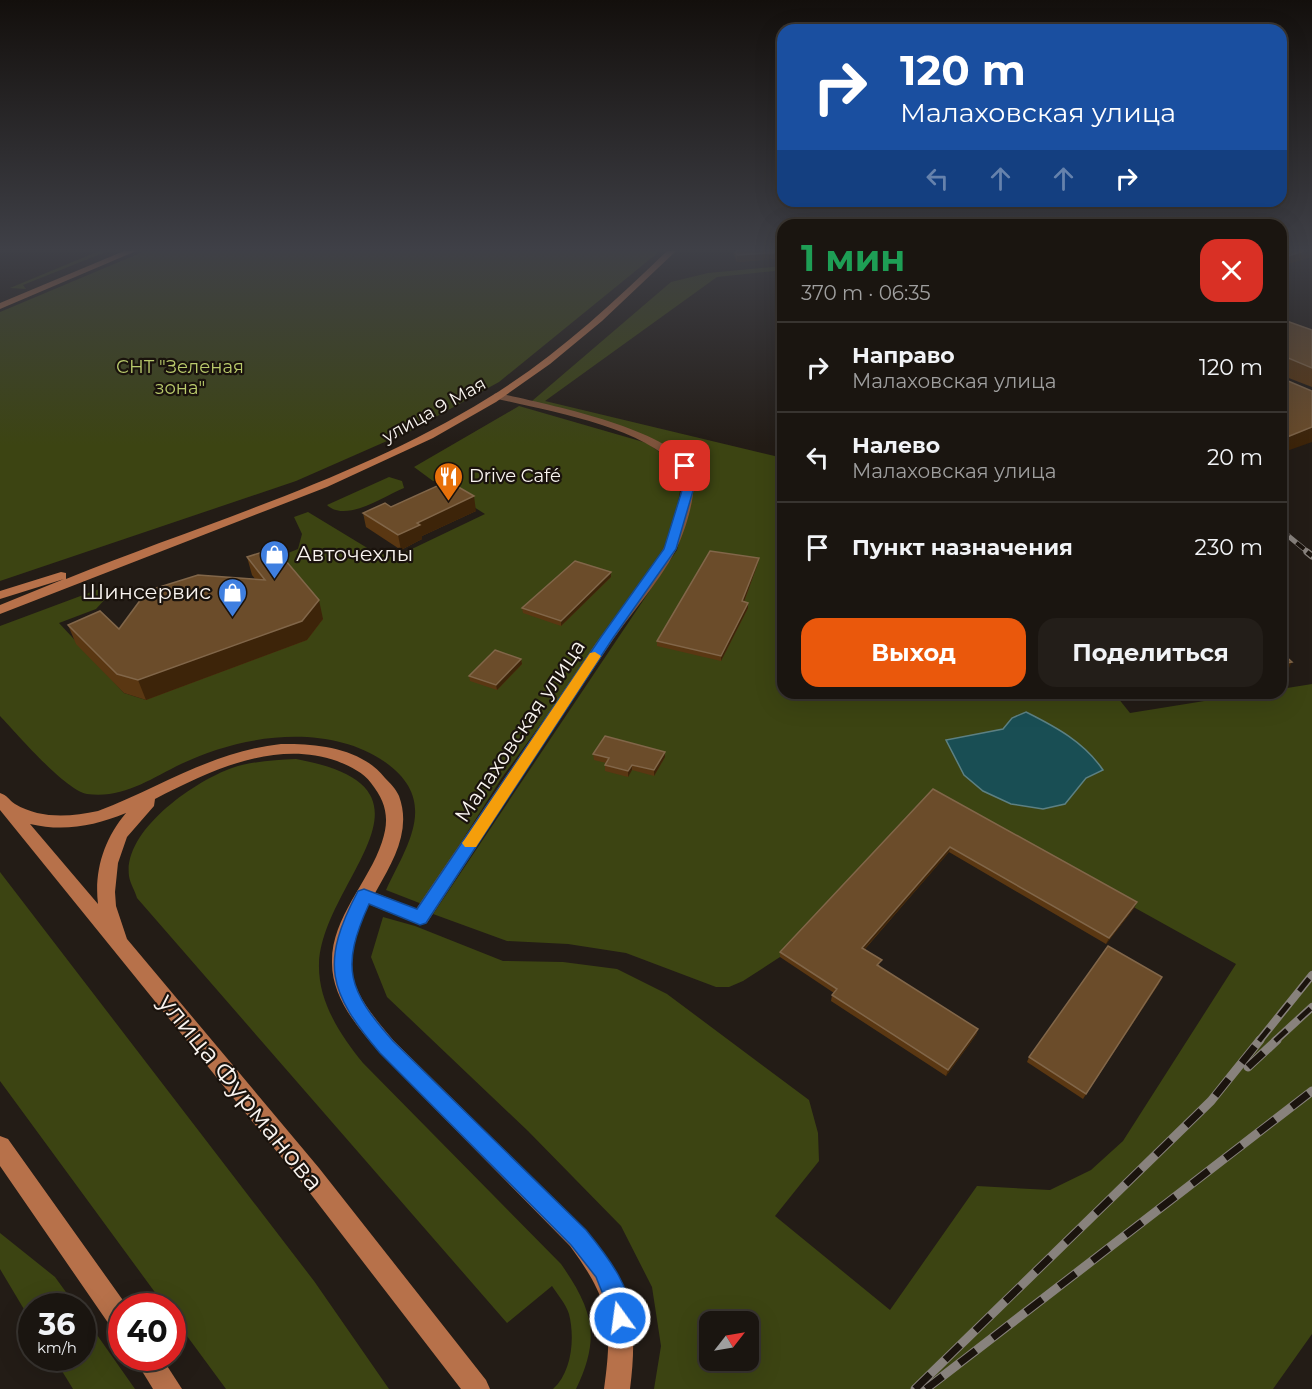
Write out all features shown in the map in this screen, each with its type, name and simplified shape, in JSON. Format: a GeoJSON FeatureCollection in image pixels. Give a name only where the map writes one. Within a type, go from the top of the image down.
{"type":"FeatureCollection","features":[{"type":"Feature","properties":{"kind":"main road","name":"улица 9 Мая"},"geometry":{"type":"LineString","coordinates":[[0,610],[176,540],[291,498],[345,476],[424,438],[498,396],[601,316]]}},
{"type":"Feature","properties":{"kind":"main road","name":"улица 9 Мая"},"geometry":{"type":"LineString","coordinates":[[0,595],[176,540]]}},
{"type":"Feature","properties":{"kind":"main road"},"geometry":{"type":"LineString","coordinates":[[4,803],[28,819],[51,824],[78,823],[138,803],[169,786],[228,760],[261,751],[295,748],[327,752],[354,762],[375,776],[390,796],[397,814],[394,835],[350,927],[341,960],[346,987],[359,1016],[387,1047],[578,1238],[603,1269],[618,1301],[623,1351],[617,1389]]}},
{"type":"Feature","properties":{"kind":"main road"},"geometry":{"type":"LineString","coordinates":[[120,946],[107,906],[106,882],[111,854],[123,828],[143,806],[169,786]]}},
{"type":"Feature","properties":{"kind":"main road","name":"улица Фурманова"},"geometry":{"type":"LineString","coordinates":[[4,803],[311,1176],[469,1379]]}},
{"type":"Feature","properties":{"kind":"main road"},"geometry":{"type":"LineString","coordinates":[[0,1147],[108,1301]]}},
{"type":"Feature","properties":{"kind":"main road"},"geometry":{"type":"LineString","coordinates":[[156,1371],[169,1389]]}},
{"type":"Feature","properties":{"kind":"street","name":"Малаховская улица"},"geometry":{"type":"LineString","coordinates":[[364,895],[420,918],[608,637],[658,570],[670,549],[690,484],[685,466],[650,441],[615,428],[498,396]]}},
{"type":"Feature","properties":{"kind":"green space","name":"СНТ \"Зеленая зона\""},"geometry":{"type":"Polygon","coordinates":[[[0,316],[580,316],[499,382],[412,430],[296,481],[0,581],[0,316]]]}},
{"type":"Feature","properties":{"kind":"green space"},"geometry":{"type":"Polygon","coordinates":[[[631,316],[663,316],[545,401],[777,457],[777,699],[1119,699],[1130,713],[1217,699],[1287,699],[1287,688],[1312,684],[1312,1334],[1273,1389],[654,1389],[661,1346],[652,1287],[621,1226],[528,1131],[387,997],[371,957],[383,917],[415,926],[503,961],[563,962],[617,969],[667,994],[809,1100],[818,1133],[819,1161],[775,1216],[890,1310],[977,1186],[1050,1190],[1091,1170],[1123,1141],[1236,964],[932,795],[780,957],[743,981],[729,987],[716,987],[626,953],[568,944],[507,941],[433,914],[677,550],[694,485],[689,465],[666,446],[532,401],[631,316]]]}},
{"type":"Feature","properties":{"kind":"green space"},"geometry":{"type":"Polygon","coordinates":[[[519,406],[647,443],[680,467],[680,493],[670,532],[654,568],[501,779],[422,904],[386,890],[414,824],[415,808],[411,792],[402,777],[385,762],[362,749],[337,741],[311,737],[257,740],[205,754],[124,791],[113,794],[87,794],[67,783],[54,772],[0,716],[0,626],[102,588],[107,589],[108,596],[96,609],[59,623],[124,693],[146,700],[278,557],[298,549],[302,534],[294,517],[308,512],[369,549],[393,558],[485,514],[450,492],[451,483],[447,480],[433,481],[414,467],[519,406]]]}},
{"type":"Feature","properties":{"kind":"green space"},"geometry":{"type":"Polygon","coordinates":[[[389,477],[402,481],[404,488],[354,510],[335,510],[327,505],[389,477]]]}},
{"type":"Feature","properties":{"kind":"green space"},"geometry":{"type":"Polygon","coordinates":[[[296,759],[343,773],[368,791],[375,814],[369,841],[325,932],[319,964],[320,978],[322,992],[332,1018],[363,1063],[561,1264],[572,1280],[586,1310],[591,1339],[584,1371],[576,1389],[553,1389],[568,1364],[572,1333],[568,1310],[552,1286],[507,1323],[137,898],[129,876],[130,859],[137,842],[164,810],[199,784],[232,768],[256,762],[296,759]]]}},
{"type":"Feature","properties":{"kind":"green space"},"geometry":{"type":"Polygon","coordinates":[[[0,872],[314,1281],[389,1389],[226,1389],[186,1335],[186,1293],[155,1293],[0,1081],[0,872]]]}},
{"type":"Feature","properties":{"kind":"green space"},"geometry":{"type":"Polygon","coordinates":[[[0,1233],[55,1277],[67,1293],[18,1293],[18,1299],[0,1269],[0,1233]]]}},
{"type":"Feature","properties":{"kind":"green space"},"geometry":{"type":"Polygon","coordinates":[[[96,1334],[108,1351],[108,1371],[122,1371],[135,1389],[73,1389],[62,1371],[96,1371],[96,1334]]]}},
{"type":"Feature","properties":{"kind":"water"},"geometry":{"type":"Polygon","coordinates":[[[1026,712],[1078,743],[1103,770],[1086,778],[1065,804],[1043,809],[1011,804],[983,791],[964,775],[946,740],[1003,729],[1012,718],[1026,712]]]}},
{"type":"Feature","properties":{"kind":"building"},"geometry":{"type":"Polygon","coordinates":[[[1287,321],[1312,330],[1312,368],[1287,358],[1287,321]]]}},
{"type":"Feature","properties":{"kind":"building"},"geometry":{"type":"Polygon","coordinates":[[[1287,381],[1312,391],[1312,427],[1287,437],[1287,381]]]}},
{"type":"Feature","properties":{"kind":"building"},"geometry":{"type":"Polygon","coordinates":[[[448,481],[474,496],[417,523],[420,525],[398,535],[363,513],[385,503],[391,507],[448,481]]]}},
{"type":"Feature","properties":{"kind":"building"},"geometry":{"type":"Polygon","coordinates":[[[275,548],[319,600],[302,621],[138,680],[117,674],[68,625],[100,611],[119,629],[147,591],[198,575],[265,580],[247,557],[275,548]]]}},
{"type":"Feature","properties":{"kind":"building"},"geometry":{"type":"Polygon","coordinates":[[[710,551],[759,558],[742,601],[748,603],[721,656],[657,641],[710,551]]]}},
{"type":"Feature","properties":{"kind":"building"},"geometry":{"type":"Polygon","coordinates":[[[575,561],[611,572],[561,621],[522,608],[575,561]]]}},
{"type":"Feature","properties":{"kind":"building"},"geometry":{"type":"Polygon","coordinates":[[[495,650],[521,659],[496,685],[469,676],[495,650]]]}},
{"type":"Feature","properties":{"kind":"building"},"geometry":{"type":"Polygon","coordinates":[[[605,736],[665,752],[654,770],[632,765],[628,771],[605,765],[609,758],[593,754],[605,736]]]}},
{"type":"Feature","properties":{"kind":"building"},"geometry":{"type":"Polygon","coordinates":[[[933,789],[1137,902],[1109,938],[950,847],[862,948],[882,960],[877,965],[978,1029],[948,1070],[832,995],[837,989],[780,952],[933,789]]]}},
{"type":"Feature","properties":{"kind":"building"},"geometry":{"type":"Polygon","coordinates":[[[1108,946],[1162,977],[1086,1094],[1029,1057],[1108,946]]]}},
{"type":"Feature","properties":{"kind":"railway"},"geometry":{"type":"LineString","coordinates":[[1287,535],[1309,553]]}},
{"type":"Feature","properties":{"kind":"railway"},"geometry":{"type":"LineString","coordinates":[[1307,552],[1312,556]]}},
{"type":"Feature","properties":{"kind":"railway"},"geometry":{"type":"LineString","coordinates":[[1259,1041],[1312,975]]}},
{"type":"Feature","properties":{"kind":"railway"},"geometry":{"type":"LineString","coordinates":[[1275,1041],[1312,1007]]}},
{"type":"Feature","properties":{"kind":"railway"},"geometry":{"type":"LineString","coordinates":[[915,1389],[1211,1101],[1260,1040]]}},
{"type":"Feature","properties":{"kind":"railway"},"geometry":{"type":"LineString","coordinates":[[1248,1067],[1277,1040]]}},
{"type":"Feature","properties":{"kind":"railway"},"geometry":{"type":"LineString","coordinates":[[926,1389],[1312,1091]]}},
{"type":"Feature","properties":{"kind":"slow traffic"},"geometry":{"type":"LineString","coordinates":[[470,843],[595,656]]}},
{"type":"Feature","properties":{"kind":"place","name":"Drive Café"},"geometry":{"type":"Point","coordinates":[448,502]}},
{"type":"Feature","properties":{"kind":"place","name":"Авточехлы"},"geometry":{"type":"Point","coordinates":[275,580]}},
{"type":"Feature","properties":{"kind":"place","name":"Шинсервис"},"geometry":{"type":"Point","coordinates":[232,618]}},
{"type":"Feature","properties":{"kind":"route"},"geometry":{"type":"LineString","coordinates":[[620,1318],[618,1301],[603,1269],[578,1238],[387,1047],[359,1016],[346,987],[341,960],[350,927],[364,895],[420,918],[608,637],[658,570],[670,549],[690,484],[685,466]]}}]}
